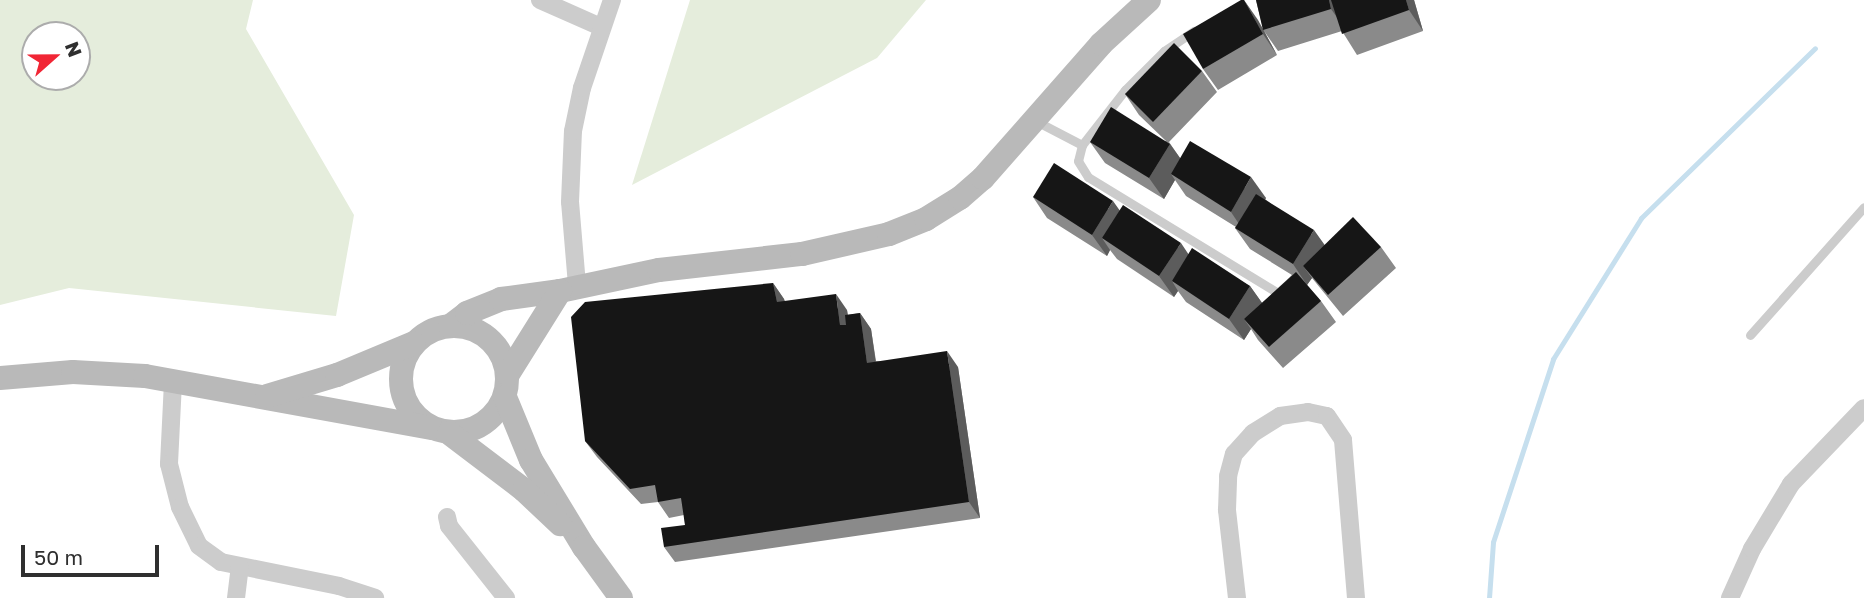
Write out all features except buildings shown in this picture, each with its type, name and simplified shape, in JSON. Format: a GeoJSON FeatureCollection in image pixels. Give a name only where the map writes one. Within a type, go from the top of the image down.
{"type":"FeatureCollection","features":[{"type":"Feature","properties":{"kind":"main road"},"geometry":{"type":"LineString","coordinates":[[450,326],[467,313],[501,299],[659,270],[802,254],[871,239],[908,227],[940,212],[983,178],[1101,44],[1149,0]]}},
{"type":"Feature","properties":{"kind":"main road"},"geometry":{"type":"LineString","coordinates":[[0,378],[96,372],[145,376],[440,431],[467,432],[484,425],[497,412],[506,385],[569,288]]}},
{"type":"Feature","properties":{"kind":"main road"},"geometry":{"type":"LineString","coordinates":[[261,397],[337,375],[414,343],[436,328],[466,327],[488,338],[503,358],[506,385],[531,460],[584,547],[621,598]]}},
{"type":"Feature","properties":{"kind":"main road"},"geometry":{"type":"LineString","coordinates":[[414,343],[404,360],[401,380],[404,399],[415,416],[524,490],[584,547]]}},
{"type":"Feature","properties":{"kind":"street"},"geometry":{"type":"LineString","coordinates":[[540,0],[601,27]]}},
{"type":"Feature","properties":{"kind":"street"},"geometry":{"type":"LineString","coordinates":[[569,288],[569,162],[582,88],[612,0]]}},
{"type":"Feature","properties":{"kind":"street"},"geometry":{"type":"LineString","coordinates":[[173,382],[169,464],[180,507],[189,528],[210,557],[240,567],[339,586],[375,598]]}},
{"type":"Feature","properties":{"kind":"street"},"geometry":{"type":"LineString","coordinates":[[1730,598],[1752,548],[1791,484],[1864,408]]}},
{"type":"Feature","properties":{"kind":"street"},"geometry":{"type":"LineString","coordinates":[[1237,598],[1227,510],[1228,476],[1234,454],[1253,433],[1280,416],[1308,411],[1327,416],[1343,440],[1356,598]]}},
{"type":"Feature","properties":{"kind":"street"},"geometry":{"type":"LineString","coordinates":[[447,517],[449,526],[506,598]]}},
{"type":"Feature","properties":{"kind":"street"},"geometry":{"type":"LineString","coordinates":[[236,598],[240,567]]}},
{"type":"Feature","properties":{"kind":"lane"},"geometry":{"type":"LineString","coordinates":[[1198,29],[1164,51],[1125,90],[1082,145],[1078,161],[1088,177],[1284,296]]}},
{"type":"Feature","properties":{"kind":"lane"},"geometry":{"type":"LineString","coordinates":[[1035,120],[1082,145]]}},
{"type":"Feature","properties":{"kind":"lane"},"geometry":{"type":"LineString","coordinates":[[1750,335],[1864,207]]}},
{"type":"Feature","properties":{"kind":"green space"},"geometry":{"type":"Polygon","coordinates":[[[0,0],[253,0],[246,29],[354,215],[336,316],[69,288],[0,305],[0,0]]]}},
{"type":"Feature","properties":{"kind":"green space"},"geometry":{"type":"Polygon","coordinates":[[[690,0],[926,0],[877,58],[632,185],[690,0]]]}},
{"type":"Feature","properties":{"kind":"waterway"},"geometry":{"type":"LineString","coordinates":[[1489,598],[1493,542],[1553,359],[1641,218],[1815,48]]}}]}
